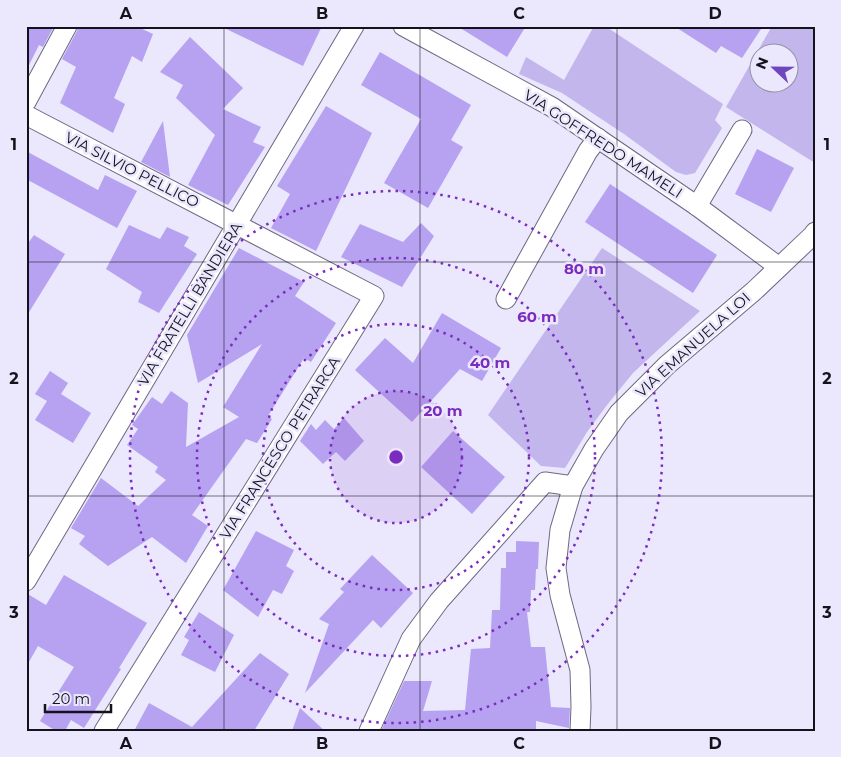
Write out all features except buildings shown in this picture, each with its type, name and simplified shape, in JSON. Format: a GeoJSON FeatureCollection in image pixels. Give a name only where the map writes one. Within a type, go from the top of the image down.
{"type":"FeatureCollection","features":[{"type":"Feature","properties":{"kind":"street"},"geometry":{"type":"LineString","coordinates":[[26,102],[67,26]]}},
{"type":"Feature","properties":{"kind":"street","name":"VIA FRATELLI BANDIERA"},"geometry":{"type":"LineString","coordinates":[[26,581],[354,26]]}},
{"type":"Feature","properties":{"kind":"street","name":"VIA GOFFREDO MAMELI"},"geometry":{"type":"LineString","coordinates":[[403,26],[552,107],[697,206],[779,267]]}},
{"type":"Feature","properties":{"kind":"street","name":"VIA SILVIO PELLICO"},"geometry":{"type":"LineString","coordinates":[[26,115],[238,224]]}},
{"type":"Feature","properties":{"kind":"street","name":"VIA GOFFREDO MAMELI"},"geometry":{"type":"LineString","coordinates":[[697,206],[742,130]]}},
{"type":"Feature","properties":{"kind":"street"},"geometry":{"type":"LineString","coordinates":[[506,299],[588,151],[598,138]]}},
{"type":"Feature","properties":{"kind":"street","name":"VIA FRANCESCO PETRARCA"},"geometry":{"type":"LineString","coordinates":[[104,731],[374,296],[238,224]]}},
{"type":"Feature","properties":{"kind":"street","name":"VIA EMANUELA LOI"},"geometry":{"type":"LineString","coordinates":[[580,731],[582,707],[580,670],[560,595],[556,568],[560,530],[573,486],[594,449],[619,413],[667,365],[754,291],[815,232]]}},
{"type":"Feature","properties":{"kind":"street"},"geometry":{"type":"LineString","coordinates":[[369,731],[410,640],[438,601],[545,482],[573,486]]}},
{"type":"Feature","properties":{"kind":"shaded area"},"geometry":{"type":"Polygon","coordinates":[[[594,26],[605,26],[723,104],[715,120],[722,128],[695,173],[686,175],[676,172],[624,134],[562,93],[519,74],[526,57],[564,80],[594,26]]]}},
{"type":"Feature","properties":{"kind":"shaded area"},"geometry":{"type":"Polygon","coordinates":[[[772,26],[815,26],[815,163],[726,107],[748,68],[748,92],[798,92],[798,42],[763,42],[772,26]]]}},
{"type":"Feature","properties":{"kind":"shaded area"},"geometry":{"type":"Polygon","coordinates":[[[602,248],[700,311],[633,373],[587,432],[565,468],[541,466],[488,415],[602,248]]]}}]}
